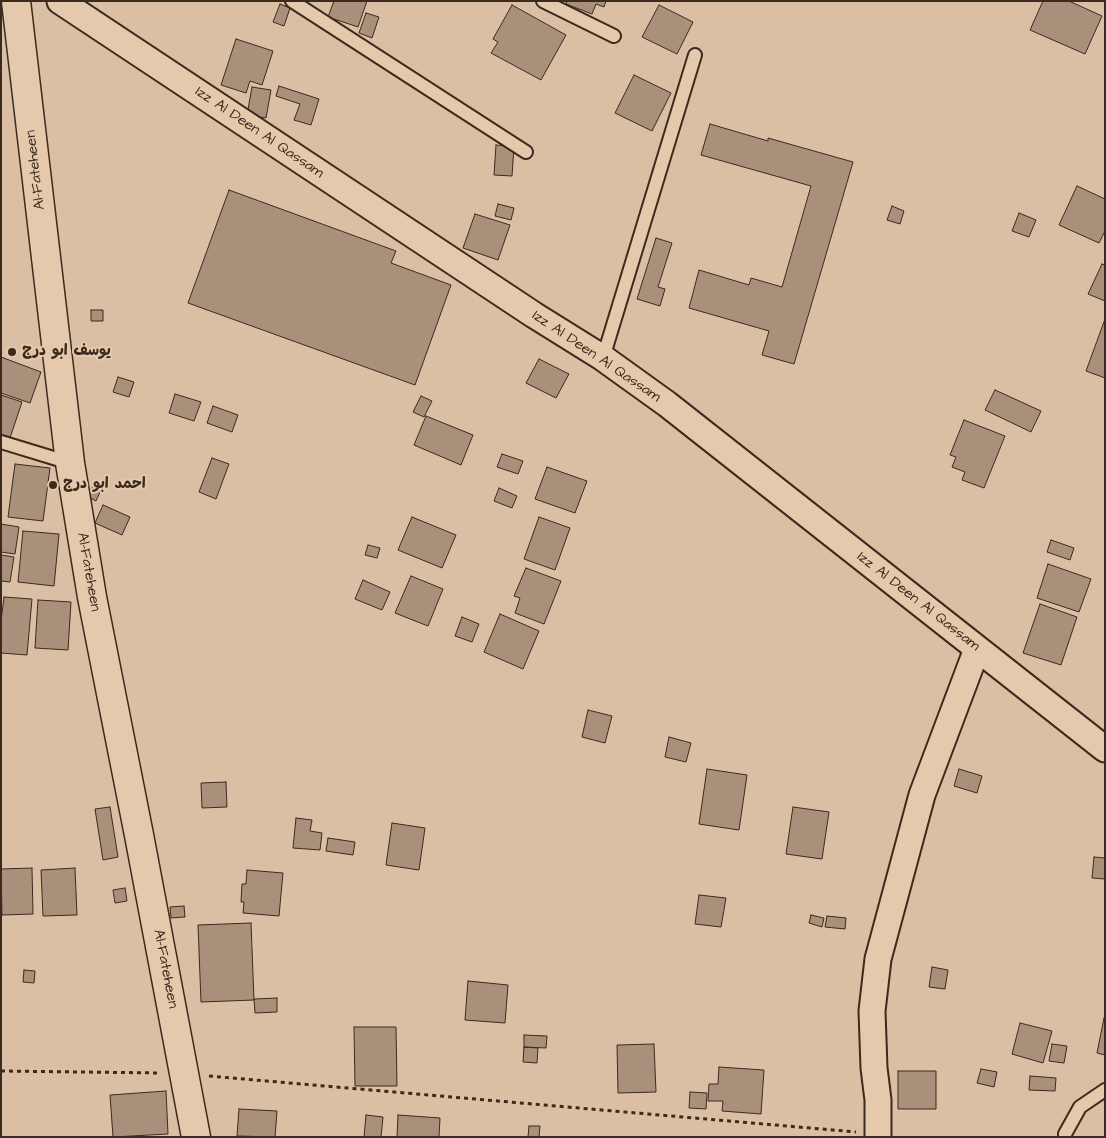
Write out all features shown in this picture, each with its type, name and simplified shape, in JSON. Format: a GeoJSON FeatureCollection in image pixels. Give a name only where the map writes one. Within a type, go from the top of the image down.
{"type":"FeatureCollection","features":[{"type":"Feature","properties":{"kind":"street","name":"Al-Fateheen"},"geometry":{"type":"LineString","coordinates":[[16,1],[70,463],[92,597],[196,1137]]}},
{"type":"Feature","properties":{"kind":"street","name":"Izz Al Deen Al Qassam"},"geometry":{"type":"LineString","coordinates":[[60,1],[534,315],[604,358],[667,404],[1105,749]]}},
{"type":"Feature","properties":{"kind":"street"},"geometry":{"type":"LineString","coordinates":[[878,1136],[878,1100],[874,1068],[872,1011],[878,959],[922,795],[977,649]]}},
{"type":"Feature","properties":{"kind":"lane"},"geometry":{"type":"LineString","coordinates":[[292,1],[526,152]]}},
{"type":"Feature","properties":{"kind":"lane"},"geometry":{"type":"LineString","coordinates":[[543,1],[614,36]]}},
{"type":"Feature","properties":{"kind":"lane"},"geometry":{"type":"LineString","coordinates":[[604,358],[695,55]]}},
{"type":"Feature","properties":{"kind":"lane"},"geometry":{"type":"LineString","coordinates":[[1,442],[70,463]]}},
{"type":"Feature","properties":{"kind":"lane"},"geometry":{"type":"LineString","coordinates":[[1065,1137],[1080,1108],[1105,1090]]}},
{"type":"Feature","properties":{"kind":"path"},"geometry":{"type":"LineString","coordinates":[[1,1071],[185,1074],[878,1136]]}},
{"type":"Feature","properties":{"kind":"building"},"geometry":{"type":"Polygon","coordinates":[[[334,1],[367,1],[358,27],[328,17],[334,1]]]}},
{"type":"Feature","properties":{"kind":"building"},"geometry":{"type":"Polygon","coordinates":[[[567,1],[606,1],[604,7],[596,4],[592,14],[566,4],[567,1]]]}},
{"type":"Feature","properties":{"kind":"building"},"geometry":{"type":"Polygon","coordinates":[[[1043,1],[1069,1],[1102,16],[1085,54],[1030,30],[1043,1]]]}},
{"type":"Feature","properties":{"kind":"building"},"geometry":{"type":"Polygon","coordinates":[[[280,4],[290,8],[284,26],[273,22],[280,4]]]}},
{"type":"Feature","properties":{"kind":"building"},"geometry":{"type":"Polygon","coordinates":[[[512,5],[566,35],[541,80],[491,53],[498,42],[493,39],[512,5]]]}},
{"type":"Feature","properties":{"kind":"building"},"geometry":{"type":"Polygon","coordinates":[[[659,5],[693,22],[677,54],[642,37],[659,5]]]}},
{"type":"Feature","properties":{"kind":"building"},"geometry":{"type":"Polygon","coordinates":[[[366,13],[379,17],[372,38],[359,33],[366,13]]]}},
{"type":"Feature","properties":{"kind":"building"},"geometry":{"type":"Polygon","coordinates":[[[236,39],[273,51],[262,85],[250,81],[246,93],[221,85],[236,39]]]}},
{"type":"Feature","properties":{"kind":"building"},"geometry":{"type":"Polygon","coordinates":[[[634,75],[671,93],[652,131],[615,113],[634,75]]]}},
{"type":"Feature","properties":{"kind":"building"},"geometry":{"type":"Polygon","coordinates":[[[279,86],[319,99],[311,125],[294,120],[300,104],[276,96],[279,86]]]}},
{"type":"Feature","properties":{"kind":"building"},"geometry":{"type":"Polygon","coordinates":[[[252,87],[271,90],[266,118],[247,115],[252,87]]]}},
{"type":"Feature","properties":{"kind":"building"},"geometry":{"type":"Polygon","coordinates":[[[710,124],[768,141],[768,138],[853,162],[794,364],[762,355],[769,331],[689,308],[699,270],[749,285],[751,278],[782,287],[811,186],[701,155],[710,124]]]}},
{"type":"Feature","properties":{"kind":"building"},"geometry":{"type":"Polygon","coordinates":[[[496,145],[514,147],[512,176],[494,175],[496,145]]]}},
{"type":"Feature","properties":{"kind":"building"},"geometry":{"type":"Polygon","coordinates":[[[1077,186],[1105,199],[1105,231],[1099,243],[1059,225],[1077,186]]]}},
{"type":"Feature","properties":{"kind":"building"},"geometry":{"type":"Polygon","coordinates":[[[229,190],[396,251],[391,263],[451,285],[415,385],[188,303],[229,190]]]}},
{"type":"Feature","properties":{"kind":"building"},"geometry":{"type":"Polygon","coordinates":[[[498,204],[514,208],[511,220],[495,216],[498,204]]]}},
{"type":"Feature","properties":{"kind":"building"},"geometry":{"type":"Polygon","coordinates":[[[892,206],[904,211],[900,224],[887,220],[892,206]]]}},
{"type":"Feature","properties":{"kind":"building"},"geometry":{"type":"Polygon","coordinates":[[[1019,213],[1036,220],[1029,237],[1012,231],[1019,213]]]}},
{"type":"Feature","properties":{"kind":"building"},"geometry":{"type":"Polygon","coordinates":[[[475,214],[510,225],[498,260],[463,248],[475,214]]]}},
{"type":"Feature","properties":{"kind":"building"},"geometry":{"type":"Polygon","coordinates":[[[656,238],[672,243],[658,287],[665,289],[660,306],[637,299],[656,238]]]}},
{"type":"Feature","properties":{"kind":"building"},"geometry":{"type":"Polygon","coordinates":[[[1102,264],[1105,265],[1105,301],[1088,294],[1102,264]]]}},
{"type":"Feature","properties":{"kind":"building"},"geometry":{"type":"Polygon","coordinates":[[[91,310],[103,310],[103,321],[91,321],[91,310]]]}},
{"type":"Feature","properties":{"kind":"building"},"geometry":{"type":"Polygon","coordinates":[[[1105,319],[1105,378],[1086,371],[1105,319]]]}},
{"type":"Feature","properties":{"kind":"building"},"geometry":{"type":"Polygon","coordinates":[[[1,357],[41,372],[30,403],[1,393],[1,357]]]}},
{"type":"Feature","properties":{"kind":"building"},"geometry":{"type":"Polygon","coordinates":[[[539,359],[569,374],[556,398],[526,383],[539,359]]]}},
{"type":"Feature","properties":{"kind":"building"},"geometry":{"type":"Polygon","coordinates":[[[118,377],[134,382],[129,397],[113,392],[118,377]]]}},
{"type":"Feature","properties":{"kind":"building"},"geometry":{"type":"Polygon","coordinates":[[[995,390],[1041,411],[1031,432],[985,410],[995,390]]]}},
{"type":"Feature","properties":{"kind":"building"},"geometry":{"type":"Polygon","coordinates":[[[175,394],[201,402],[194,421],[169,413],[175,394]]]}},
{"type":"Feature","properties":{"kind":"building"},"geometry":{"type":"Polygon","coordinates":[[[1,395],[22,402],[9,441],[1,439],[1,395]]]}},
{"type":"Feature","properties":{"kind":"building"},"geometry":{"type":"Polygon","coordinates":[[[421,396],[432,401],[424,417],[413,412],[421,396]]]}},
{"type":"Feature","properties":{"kind":"building"},"geometry":{"type":"Polygon","coordinates":[[[213,406],[238,415],[232,432],[207,423],[213,406]]]}},
{"type":"Feature","properties":{"kind":"building"},"geometry":{"type":"Polygon","coordinates":[[[426,416],[473,435],[461,465],[414,445],[426,416]]]}},
{"type":"Feature","properties":{"kind":"building"},"geometry":{"type":"Polygon","coordinates":[[[964,420],[1005,436],[984,488],[962,480],[965,472],[952,467],[956,457],[950,455],[964,420]]]}},
{"type":"Feature","properties":{"kind":"building"},"geometry":{"type":"Polygon","coordinates":[[[502,454],[523,461],[518,474],[497,467],[502,454]]]}},
{"type":"Feature","properties":{"kind":"building"},"geometry":{"type":"Polygon","coordinates":[[[212,458],[229,464],[216,499],[199,492],[212,458]]]}},
{"type":"Feature","properties":{"kind":"building"},"geometry":{"type":"Polygon","coordinates":[[[15,464],[50,468],[43,521],[8,517],[15,464]]]}},
{"type":"Feature","properties":{"kind":"building"},"geometry":{"type":"Polygon","coordinates":[[[547,467],[587,481],[575,513],[535,499],[547,467]]]}},
{"type":"Feature","properties":{"kind":"building"},"geometry":{"type":"Polygon","coordinates":[[[93,486],[101,490],[96,501],[88,497],[93,486]]]}},
{"type":"Feature","properties":{"kind":"building"},"geometry":{"type":"Polygon","coordinates":[[[499,488],[517,496],[512,508],[494,501],[499,488]]]}},
{"type":"Feature","properties":{"kind":"building"},"geometry":{"type":"Polygon","coordinates":[[[103,505],[130,517],[122,535],[95,523],[103,505]]]}},
{"type":"Feature","properties":{"kind":"building"},"geometry":{"type":"Polygon","coordinates":[[[412,517],[456,535],[442,568],[398,550],[412,517]]]}},
{"type":"Feature","properties":{"kind":"building"},"geometry":{"type":"Polygon","coordinates":[[[539,517],[570,528],[555,570],[524,559],[539,517]]]}},
{"type":"Feature","properties":{"kind":"building"},"geometry":{"type":"Polygon","coordinates":[[[1,524],[19,527],[15,554],[1,552],[1,524]]]}},
{"type":"Feature","properties":{"kind":"building"},"geometry":{"type":"Polygon","coordinates":[[[23,531],[59,534],[54,586],[18,582],[23,531]]]}},
{"type":"Feature","properties":{"kind":"building"},"geometry":{"type":"Polygon","coordinates":[[[1051,540],[1074,548],[1070,560],[1047,552],[1051,540]]]}},
{"type":"Feature","properties":{"kind":"building"},"geometry":{"type":"Polygon","coordinates":[[[368,545],[380,548],[377,558],[365,555],[368,545]]]}},
{"type":"Feature","properties":{"kind":"building"},"geometry":{"type":"Polygon","coordinates":[[[1,555],[14,557],[10,582],[1,581],[1,555]]]}},
{"type":"Feature","properties":{"kind":"building"},"geometry":{"type":"Polygon","coordinates":[[[1048,564],[1091,579],[1079,612],[1037,598],[1048,564]]]}},
{"type":"Feature","properties":{"kind":"building"},"geometry":{"type":"Polygon","coordinates":[[[526,568],[561,581],[544,624],[515,613],[520,598],[514,596],[526,568]]]}},
{"type":"Feature","properties":{"kind":"building"},"geometry":{"type":"Polygon","coordinates":[[[411,576],[443,589],[428,626],[395,613],[411,576]]]}},
{"type":"Feature","properties":{"kind":"building"},"geometry":{"type":"Polygon","coordinates":[[[363,580],[390,592],[382,610],[355,599],[363,580]]]}},
{"type":"Feature","properties":{"kind":"building"},"geometry":{"type":"Polygon","coordinates":[[[4,597],[32,599],[27,655],[1,653],[1,621],[4,597]]]}},
{"type":"Feature","properties":{"kind":"building"},"geometry":{"type":"Polygon","coordinates":[[[38,600],[71,602],[68,650],[35,648],[38,600]]]}},
{"type":"Feature","properties":{"kind":"building"},"geometry":{"type":"Polygon","coordinates":[[[1040,604],[1077,617],[1061,665],[1023,653],[1040,604]]]}},
{"type":"Feature","properties":{"kind":"building"},"geometry":{"type":"Polygon","coordinates":[[[500,614],[539,631],[523,669],[484,652],[500,614]]]}},
{"type":"Feature","properties":{"kind":"building"},"geometry":{"type":"Polygon","coordinates":[[[462,617],[479,624],[472,642],[455,636],[462,617]]]}},
{"type":"Feature","properties":{"kind":"building"},"geometry":{"type":"Polygon","coordinates":[[[588,710],[612,716],[605,743],[582,737],[588,710]]]}},
{"type":"Feature","properties":{"kind":"building"},"geometry":{"type":"Polygon","coordinates":[[[669,737],[691,743],[686,762],[665,757],[669,737]]]}},
{"type":"Feature","properties":{"kind":"building"},"geometry":{"type":"Polygon","coordinates":[[[707,769],[747,775],[739,830],[699,824],[707,769]]]}},
{"type":"Feature","properties":{"kind":"building"},"geometry":{"type":"Polygon","coordinates":[[[959,769],[982,776],[977,793],[954,786],[959,769]]]}},
{"type":"Feature","properties":{"kind":"building"},"geometry":{"type":"Polygon","coordinates":[[[226,782],[227,807],[202,808],[201,783],[226,782]]]}},
{"type":"Feature","properties":{"kind":"building"},"geometry":{"type":"Polygon","coordinates":[[[110,807],[118,857],[103,860],[95,809],[110,807]]]}},
{"type":"Feature","properties":{"kind":"building"},"geometry":{"type":"Polygon","coordinates":[[[793,807],[829,812],[822,859],[786,854],[793,807]]]}},
{"type":"Feature","properties":{"kind":"building"},"geometry":{"type":"Polygon","coordinates":[[[296,818],[312,820],[310,831],[322,833],[320,850],[293,848],[296,818]]]}},
{"type":"Feature","properties":{"kind":"building"},"geometry":{"type":"Polygon","coordinates":[[[392,823],[425,828],[419,870],[386,865],[392,823]]]}},
{"type":"Feature","properties":{"kind":"building"},"geometry":{"type":"Polygon","coordinates":[[[328,838],[355,842],[353,855],[326,851],[328,838]]]}},
{"type":"Feature","properties":{"kind":"building"},"geometry":{"type":"Polygon","coordinates":[[[1094,857],[1105,858],[1105,879],[1092,878],[1094,857]]]}},
{"type":"Feature","properties":{"kind":"building"},"geometry":{"type":"Polygon","coordinates":[[[32,868],[33,914],[2,915],[1,869],[32,868]]]}},
{"type":"Feature","properties":{"kind":"building"},"geometry":{"type":"Polygon","coordinates":[[[75,868],[77,915],[43,916],[41,870],[75,868]]]}},
{"type":"Feature","properties":{"kind":"building"},"geometry":{"type":"Polygon","coordinates":[[[247,870],[283,873],[279,916],[243,913],[244,902],[241,902],[242,884],[246,884],[247,870]]]}},
{"type":"Feature","properties":{"kind":"building"},"geometry":{"type":"Polygon","coordinates":[[[125,888],[127,901],[115,903],[113,890],[125,888]]]}},
{"type":"Feature","properties":{"kind":"building"},"geometry":{"type":"Polygon","coordinates":[[[699,895],[726,898],[721,927],[695,924],[699,895]]]}},
{"type":"Feature","properties":{"kind":"building"},"geometry":{"type":"Polygon","coordinates":[[[184,906],[185,917],[171,918],[170,907],[184,906]]]}},
{"type":"Feature","properties":{"kind":"building"},"geometry":{"type":"Polygon","coordinates":[[[811,915],[824,918],[822,927],[809,923],[811,915]]]}},
{"type":"Feature","properties":{"kind":"building"},"geometry":{"type":"Polygon","coordinates":[[[827,916],[846,918],[845,929],[825,927],[827,916]]]}},
{"type":"Feature","properties":{"kind":"building"},"geometry":{"type":"Polygon","coordinates":[[[251,923],[254,1000],[201,1002],[198,925],[251,923]]]}},
{"type":"Feature","properties":{"kind":"building"},"geometry":{"type":"Polygon","coordinates":[[[932,967],[948,970],[945,989],[929,987],[932,967]]]}},
{"type":"Feature","properties":{"kind":"building"},"geometry":{"type":"Polygon","coordinates":[[[24,970],[35,971],[34,983],[23,982],[24,970]]]}},
{"type":"Feature","properties":{"kind":"building"},"geometry":{"type":"Polygon","coordinates":[[[468,981],[508,985],[505,1023],[465,1020],[468,981]]]}},
{"type":"Feature","properties":{"kind":"building"},"geometry":{"type":"Polygon","coordinates":[[[277,998],[277,1012],[255,1013],[254,999],[277,998]]]}},
{"type":"Feature","properties":{"kind":"building"},"geometry":{"type":"Polygon","coordinates":[[[1105,1018],[1105,1055],[1097,1053],[1105,1018]]]}},
{"type":"Feature","properties":{"kind":"building"},"geometry":{"type":"Polygon","coordinates":[[[1020,1023],[1052,1031],[1043,1063],[1012,1054],[1020,1023]]]}},
{"type":"Feature","properties":{"kind":"building"},"geometry":{"type":"Polygon","coordinates":[[[354,1027],[396,1027],[397,1086],[355,1086],[354,1027]]]}},
{"type":"Feature","properties":{"kind":"building"},"geometry":{"type":"Polygon","coordinates":[[[524,1035],[547,1036],[546,1048],[524,1047],[524,1035]]]}},
{"type":"Feature","properties":{"kind":"building"},"geometry":{"type":"Polygon","coordinates":[[[654,1044],[656,1092],[618,1093],[617,1045],[654,1044]]]}},
{"type":"Feature","properties":{"kind":"building"},"geometry":{"type":"Polygon","coordinates":[[[1052,1044],[1067,1046],[1064,1063],[1049,1061],[1052,1044]]]}},
{"type":"Feature","properties":{"kind":"building"},"geometry":{"type":"Polygon","coordinates":[[[524,1047],[538,1048],[537,1063],[523,1062],[524,1047]]]}},
{"type":"Feature","properties":{"kind":"building"},"geometry":{"type":"Polygon","coordinates":[[[719,1067],[764,1070],[761,1114],[722,1111],[723,1101],[708,1101],[709,1084],[718,1084],[719,1067]]]}},
{"type":"Feature","properties":{"kind":"building"},"geometry":{"type":"Polygon","coordinates":[[[981,1069],[997,1072],[994,1087],[977,1083],[981,1069]]]}},
{"type":"Feature","properties":{"kind":"building"},"geometry":{"type":"Polygon","coordinates":[[[898,1071],[936,1071],[936,1109],[898,1109],[898,1071]]]}},
{"type":"Feature","properties":{"kind":"building"},"geometry":{"type":"Polygon","coordinates":[[[1030,1076],[1056,1078],[1055,1091],[1029,1090],[1030,1076]]]}},
{"type":"Feature","properties":{"kind":"building"},"geometry":{"type":"Polygon","coordinates":[[[166,1091],[168,1134],[113,1137],[110,1095],[166,1091]]]}},
{"type":"Feature","properties":{"kind":"building"},"geometry":{"type":"Polygon","coordinates":[[[690,1092],[707,1093],[706,1109],[689,1108],[690,1092]]]}},
{"type":"Feature","properties":{"kind":"building"},"geometry":{"type":"Polygon","coordinates":[[[239,1109],[277,1111],[275,1137],[237,1136],[239,1109]]]}},
{"type":"Feature","properties":{"kind":"building"},"geometry":{"type":"Polygon","coordinates":[[[366,1115],[383,1117],[381,1137],[364,1137],[366,1115]]]}},
{"type":"Feature","properties":{"kind":"building"},"geometry":{"type":"Polygon","coordinates":[[[398,1115],[440,1118],[439,1137],[397,1137],[398,1115]]]}},
{"type":"Feature","properties":{"kind":"building"},"geometry":{"type":"Polygon","coordinates":[[[529,1126],[540,1126],[539,1137],[528,1137],[529,1126]]]}},
{"type":"Feature","properties":{"kind":"place","name":"يوسف ابو درج"},"geometry":{"type":"Point","coordinates":[12,352]}},
{"type":"Feature","properties":{"kind":"place","name":"احمد ابو درج"},"geometry":{"type":"Point","coordinates":[53,485]}}]}
